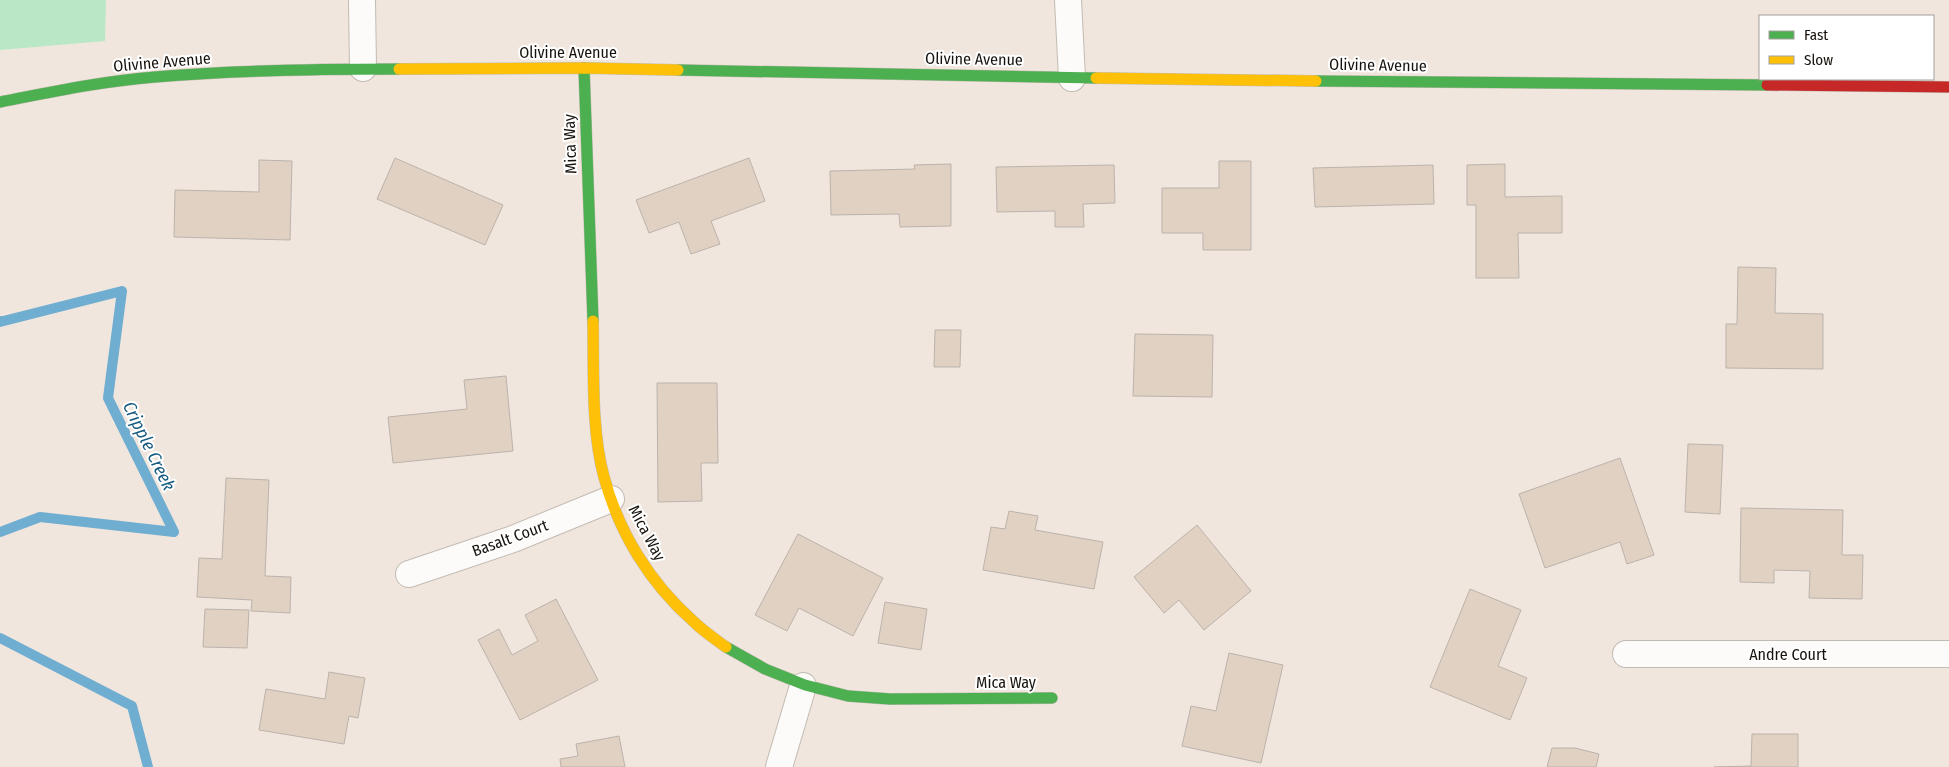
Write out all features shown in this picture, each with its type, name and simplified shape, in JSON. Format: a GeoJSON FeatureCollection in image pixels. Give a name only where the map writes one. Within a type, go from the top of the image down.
{"type":"FeatureCollection","features":[{"type":"Feature","properties":{"kind":"street"},"geometry":{"type":"LineString","coordinates":[[362,0],[362,68]]}},
{"type":"Feature","properties":{"kind":"street"},"geometry":{"type":"LineString","coordinates":[[1068,0],[1072,78]]}},
{"type":"Feature","properties":{"kind":"street","name":"Olivine Avenue"},"geometry":{"type":"LineString","coordinates":[[0,102],[49,92],[153,77],[284,69],[362,68],[584,68],[1072,78],[1949,88]]}},
{"type":"Feature","properties":{"kind":"street","name":"Mica Way"},"geometry":{"type":"LineString","coordinates":[[584,68],[596,424],[604,475],[611,499],[634,550],[658,586],[693,623],[734,654],[771,674],[803,686],[850,697],[889,699],[1052,698]]}},
{"type":"Feature","properties":{"kind":"street","name":"Basalt Court"},"geometry":{"type":"LineString","coordinates":[[409,574],[512,539],[611,499]]}},
{"type":"Feature","properties":{"kind":"street","name":"Andre Court"},"geometry":{"type":"LineString","coordinates":[[1626,654],[1949,654]]}},
{"type":"Feature","properties":{"kind":"street"},"geometry":{"type":"LineString","coordinates":[[779,767],[803,686]]}},
{"type":"Feature","properties":{"kind":"green space"},"geometry":{"type":"Polygon","coordinates":[[[0,0],[106,0],[105,41],[0,50],[0,0]]]}},
{"type":"Feature","properties":{"kind":"building"},"geometry":{"type":"Polygon","coordinates":[[[395,158],[503,205],[485,245],[377,199],[395,158]]]}},
{"type":"Feature","properties":{"kind":"building"},"geometry":{"type":"Polygon","coordinates":[[[749,158],[765,201],[711,221],[720,244],[691,254],[679,222],[649,233],[636,200],[749,158]]]}},
{"type":"Feature","properties":{"kind":"building"},"geometry":{"type":"Polygon","coordinates":[[[259,160],[292,161],[290,240],[174,237],[175,190],[259,192],[259,160]]]}},
{"type":"Feature","properties":{"kind":"building"},"geometry":{"type":"Polygon","coordinates":[[[1219,161],[1251,161],[1251,250],[1203,250],[1203,233],[1162,233],[1162,188],[1219,188],[1219,161]]]}},
{"type":"Feature","properties":{"kind":"building"},"geometry":{"type":"Polygon","coordinates":[[[951,164],[951,226],[900,227],[899,214],[831,215],[830,171],[915,169],[914,165],[951,164]]]}},
{"type":"Feature","properties":{"kind":"building"},"geometry":{"type":"Polygon","coordinates":[[[1505,164],[1505,197],[1562,196],[1562,233],[1518,233],[1519,278],[1476,278],[1476,205],[1467,205],[1467,165],[1505,164]]]}},
{"type":"Feature","properties":{"kind":"building"},"geometry":{"type":"Polygon","coordinates":[[[1114,165],[1115,203],[1083,204],[1084,227],[1055,227],[1055,211],[997,212],[996,167],[1114,165]]]}},
{"type":"Feature","properties":{"kind":"building"},"geometry":{"type":"Polygon","coordinates":[[[1433,165],[1434,204],[1315,207],[1313,168],[1433,165]]]}},
{"type":"Feature","properties":{"kind":"building"},"geometry":{"type":"Polygon","coordinates":[[[1738,267],[1776,268],[1775,313],[1823,314],[1823,369],[1726,368],[1726,324],[1737,324],[1738,267]]]}},
{"type":"Feature","properties":{"kind":"building"},"geometry":{"type":"Polygon","coordinates":[[[935,330],[961,330],[960,367],[934,367],[935,330]]]}},
{"type":"Feature","properties":{"kind":"building"},"geometry":{"type":"Polygon","coordinates":[[[1135,334],[1213,335],[1212,397],[1133,396],[1135,334]]]}},
{"type":"Feature","properties":{"kind":"building"},"geometry":{"type":"Polygon","coordinates":[[[506,376],[513,451],[393,463],[388,417],[467,409],[464,380],[506,376]]]}},
{"type":"Feature","properties":{"kind":"building"},"geometry":{"type":"Polygon","coordinates":[[[657,383],[717,383],[718,463],[701,463],[702,501],[658,502],[657,383]]]}},
{"type":"Feature","properties":{"kind":"building"},"geometry":{"type":"Polygon","coordinates":[[[1688,444],[1723,445],[1720,514],[1685,512],[1688,444]]]}},
{"type":"Feature","properties":{"kind":"building"},"geometry":{"type":"Polygon","coordinates":[[[1620,458],[1654,555],[1627,564],[1620,542],[1545,568],[1519,494],[1620,458]]]}},
{"type":"Feature","properties":{"kind":"building"},"geometry":{"type":"Polygon","coordinates":[[[226,478],[269,480],[265,576],[291,577],[290,613],[251,611],[252,600],[197,597],[199,558],[222,559],[226,478]]]}},
{"type":"Feature","properties":{"kind":"building"},"geometry":{"type":"Polygon","coordinates":[[[1741,508],[1843,510],[1842,555],[1863,555],[1862,599],[1809,598],[1810,571],[1774,570],[1774,583],[1740,582],[1741,508]]]}},
{"type":"Feature","properties":{"kind":"building"},"geometry":{"type":"Polygon","coordinates":[[[1009,511],[1038,516],[1035,530],[1103,542],[1094,589],[983,570],[991,527],[1005,529],[1009,511]]]}},
{"type":"Feature","properties":{"kind":"building"},"geometry":{"type":"Polygon","coordinates":[[[1197,525],[1251,591],[1204,630],[1179,600],[1164,613],[1134,577],[1197,525]]]}},
{"type":"Feature","properties":{"kind":"building"},"geometry":{"type":"Polygon","coordinates":[[[798,534],[883,578],[853,636],[799,608],[787,631],[755,615],[798,534]]]}},
{"type":"Feature","properties":{"kind":"building"},"geometry":{"type":"Polygon","coordinates":[[[1470,589],[1521,610],[1498,666],[1527,678],[1510,720],[1430,687],[1470,589]]]}},
{"type":"Feature","properties":{"kind":"building"},"geometry":{"type":"Polygon","coordinates":[[[556,599],[598,680],[520,720],[478,640],[499,629],[512,655],[538,641],[525,615],[556,599]]]}},
{"type":"Feature","properties":{"kind":"building"},"geometry":{"type":"Polygon","coordinates":[[[885,602],[927,609],[921,650],[878,643],[885,602]]]}},
{"type":"Feature","properties":{"kind":"building"},"geometry":{"type":"Polygon","coordinates":[[[205,609],[249,610],[247,648],[203,647],[205,609]]]}},
{"type":"Feature","properties":{"kind":"building"},"geometry":{"type":"Polygon","coordinates":[[[1229,653],[1283,665],[1261,763],[1182,746],[1191,706],[1216,711],[1229,653]]]}},
{"type":"Feature","properties":{"kind":"building"},"geometry":{"type":"Polygon","coordinates":[[[329,672],[365,678],[358,718],[349,716],[344,744],[259,730],[266,689],[325,699],[329,672]]]}},
{"type":"Feature","properties":{"kind":"building"},"geometry":{"type":"Polygon","coordinates":[[[1752,734],[1798,734],[1798,767],[1714,767],[1751,766],[1752,734]]]}},
{"type":"Feature","properties":{"kind":"building"},"geometry":{"type":"Polygon","coordinates":[[[619,736],[625,767],[561,767],[560,759],[578,756],[576,744],[619,736]]]}},
{"type":"Feature","properties":{"kind":"building"},"geometry":{"type":"Polygon","coordinates":[[[1552,748],[1575,748],[1599,754],[1596,767],[1547,767],[1552,748]]]}},
{"type":"Feature","properties":{"kind":"waterway","name":"Cripple Creek"},"geometry":{"type":"LineString","coordinates":[[0,321],[122,291],[108,398],[174,532],[40,517],[0,532]]}},
{"type":"Feature","properties":{"kind":"waterway","name":"Cripple Creek"},"geometry":{"type":"LineString","coordinates":[[0,638],[132,706],[148,767]]}},
{"type":"Feature","properties":{"kind":"traffic: fast"},"geometry":{"type":"LineString","coordinates":[[584,68],[593,321]]}},
{"type":"Feature","properties":{"kind":"traffic: fast"},"geometry":{"type":"LineString","coordinates":[[0,102],[97,84],[155,77],[277,70],[399,69]]}},
{"type":"Feature","properties":{"kind":"traffic: fast"},"geometry":{"type":"LineString","coordinates":[[678,70],[1096,78]]}},
{"type":"Feature","properties":{"kind":"traffic: fast"},"geometry":{"type":"LineString","coordinates":[[1316,81],[1767,85]]}},
{"type":"Feature","properties":{"kind":"traffic: fast"},"geometry":{"type":"LineString","coordinates":[[726,647],[765,669],[805,685],[848,696],[890,699],[1052,698]]}},
{"type":"Feature","properties":{"kind":"traffic: slow"},"geometry":{"type":"LineString","coordinates":[[399,69],[584,68],[678,70]]}},
{"type":"Feature","properties":{"kind":"traffic: slow"},"geometry":{"type":"LineString","coordinates":[[1096,78],[1316,81]]}},
{"type":"Feature","properties":{"kind":"traffic: slow"},"geometry":{"type":"LineString","coordinates":[[593,321],[594,400],[597,440],[604,477],[618,518],[638,556],[663,590],[697,625],[726,647]]}},
{"type":"Feature","properties":{"kind":"traffic: jam"},"geometry":{"type":"LineString","coordinates":[[1767,85],[1949,87]]}}]}
